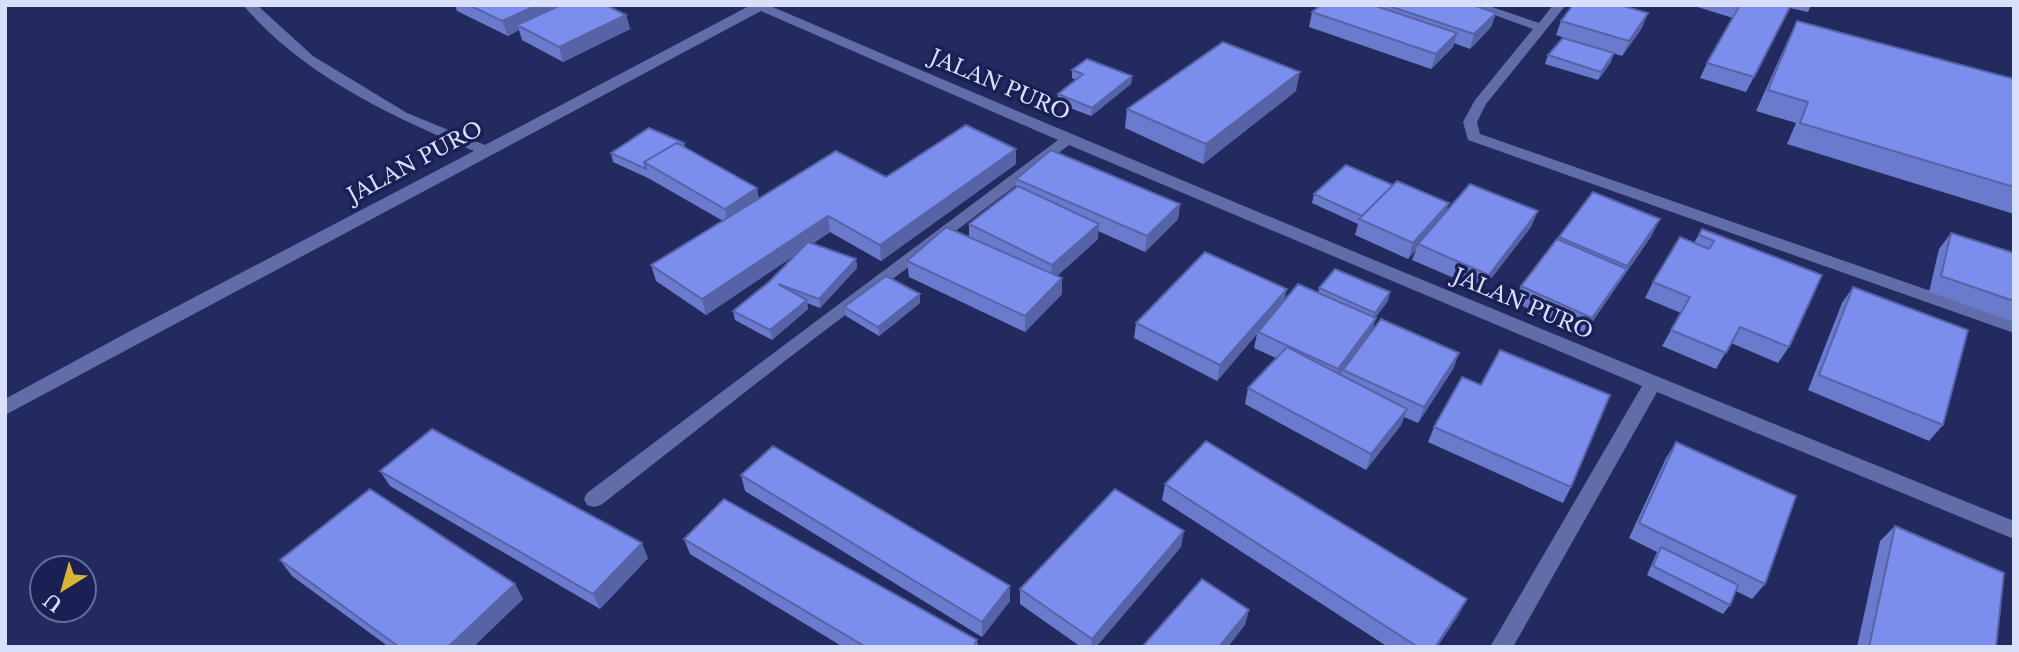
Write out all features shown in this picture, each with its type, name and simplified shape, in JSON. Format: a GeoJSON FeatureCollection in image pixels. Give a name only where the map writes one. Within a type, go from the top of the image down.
{"type":"FeatureCollection","features":[{"type":"Feature","properties":{"kind":"street"},"geometry":{"type":"LineString","coordinates":[[249,5],[308,59],[402,116],[486,151]]}},
{"type":"Feature","properties":{"kind":"street"},"geometry":{"type":"LineString","coordinates":[[1473,5],[1542,28]]}},
{"type":"Feature","properties":{"kind":"street"},"geometry":{"type":"LineString","coordinates":[[1560,5],[1480,103],[1470,122],[1473,136],[2014,327]]}},
{"type":"Feature","properties":{"kind":"street","name":"JALAN PURO"},"geometry":{"type":"LineString","coordinates":[[5,408],[138,334],[759,6],[1068,139],[2014,530]]}},
{"type":"Feature","properties":{"kind":"street"},"geometry":{"type":"LineString","coordinates":[[594,499],[784,352],[1068,139]]}},
{"type":"Feature","properties":{"kind":"street"},"geometry":{"type":"LineString","coordinates":[[1501,647],[1653,383]]}},
{"type":"Feature","properties":{"kind":"building"},"geometry":{"type":"Polygon","coordinates":[[[469,5],[537,5],[502,21],[469,5]]]}},
{"type":"Feature","properties":{"kind":"building"},"geometry":{"type":"Polygon","coordinates":[[[561,5],[606,5],[626,15],[559,47],[517,25],[561,5]]]}},
{"type":"Feature","properties":{"kind":"building"},"geometry":{"type":"Polygon","coordinates":[[[1321,5],[1373,5],[1457,33],[1436,54],[1312,12],[1321,5]]]}},
{"type":"Feature","properties":{"kind":"building"},"geometry":{"type":"Polygon","coordinates":[[[1386,5],[1473,5],[1496,13],[1474,34],[1386,5]]]}},
{"type":"Feature","properties":{"kind":"building"},"geometry":{"type":"Polygon","coordinates":[[[1573,5],[1620,5],[1648,13],[1629,41],[1561,21],[1573,5]]]}},
{"type":"Feature","properties":{"kind":"building"},"geometry":{"type":"Polygon","coordinates":[[[1740,5],[1791,5],[1754,77],[1707,63],[1740,5]]]}},
{"type":"Feature","properties":{"kind":"building"},"geometry":{"type":"Polygon","coordinates":[[[1797,21],[2014,79],[2014,187],[1800,123],[1808,102],[1768,90],[1797,21]]]}},
{"type":"Feature","properties":{"kind":"building"},"geometry":{"type":"Polygon","coordinates":[[[1563,38],[1614,53],[1601,72],[1548,55],[1563,38]]]}},
{"type":"Feature","properties":{"kind":"building"},"geometry":{"type":"Polygon","coordinates":[[[1223,42],[1300,72],[1206,144],[1127,109],[1223,42]]]}},
{"type":"Feature","properties":{"kind":"building"},"geometry":{"type":"Polygon","coordinates":[[[1087,59],[1132,76],[1092,108],[1058,94],[1083,74],[1072,70],[1087,59]]]}},
{"type":"Feature","properties":{"kind":"building"},"geometry":{"type":"Polygon","coordinates":[[[966,125],[1016,149],[880,245],[828,216],[702,299],[651,265],[836,151],[886,177],[966,125]]]}},
{"type":"Feature","properties":{"kind":"building"},"geometry":{"type":"Polygon","coordinates":[[[649,128],[684,143],[677,143],[644,162],[646,169],[611,153],[649,128]]]}},
{"type":"Feature","properties":{"kind":"building"},"geometry":{"type":"Polygon","coordinates":[[[677,143],[757,188],[725,209],[644,162],[677,143]]]}},
{"type":"Feature","properties":{"kind":"building"},"geometry":{"type":"Polygon","coordinates":[[[1051,150],[1180,204],[1147,236],[1016,179],[1051,150]]]}},
{"type":"Feature","properties":{"kind":"building"},"geometry":{"type":"Polygon","coordinates":[[[1346,165],[1393,185],[1362,216],[1314,194],[1346,165]]]}},
{"type":"Feature","properties":{"kind":"building"},"geometry":{"type":"Polygon","coordinates":[[[1397,181],[1449,203],[1413,243],[1359,219],[1397,181]]]}},
{"type":"Feature","properties":{"kind":"building"},"geometry":{"type":"Polygon","coordinates":[[[1470,184],[1538,211],[1489,275],[1418,244],[1470,184]]]}},
{"type":"Feature","properties":{"kind":"building"},"geometry":{"type":"Polygon","coordinates":[[[1018,186],[1099,224],[1052,265],[969,224],[1018,186]]]}},
{"type":"Feature","properties":{"kind":"building"},"geometry":{"type":"Polygon","coordinates":[[[1593,192],[1660,219],[1627,266],[1559,237],[1593,192]]]}},
{"type":"Feature","properties":{"kind":"building"},"geometry":{"type":"Polygon","coordinates":[[[946,227],[1062,278],[1025,316],[907,261],[946,227]]]}},
{"type":"Feature","properties":{"kind":"building"},"geometry":{"type":"Polygon","coordinates":[[[1702,229],[1822,275],[1789,347],[1740,327],[1726,353],[1671,330],[1690,297],[1653,282],[1680,237],[1709,249],[1714,241],[1699,235],[1702,229]]]}},
{"type":"Feature","properties":{"kind":"building"},"geometry":{"type":"Polygon","coordinates":[[[1951,233],[2014,253],[2014,301],[1941,276],[1951,233]]]}},
{"type":"Feature","properties":{"kind":"building"},"geometry":{"type":"Polygon","coordinates":[[[1557,239],[1627,269],[1592,318],[1521,286],[1557,239]]]}},
{"type":"Feature","properties":{"kind":"building"},"geometry":{"type":"Polygon","coordinates":[[[808,242],[856,259],[819,299],[778,284],[807,300],[770,330],[733,311],[770,281],[808,242]]]}},
{"type":"Feature","properties":{"kind":"building"},"geometry":{"type":"Polygon","coordinates":[[[1205,252],[1287,289],[1220,365],[1136,323],[1205,252]]]}},
{"type":"Feature","properties":{"kind":"building"},"geometry":{"type":"Polygon","coordinates":[[[1335,269],[1390,292],[1375,313],[1319,288],[1335,269]]]}},
{"type":"Feature","properties":{"kind":"building"},"geometry":{"type":"Polygon","coordinates":[[[886,276],[920,294],[878,327],[844,307],[886,276]]]}},
{"type":"Feature","properties":{"kind":"building"},"geometry":{"type":"Polygon","coordinates":[[[1298,284],[1376,318],[1338,369],[1258,332],[1298,284]]]}},
{"type":"Feature","properties":{"kind":"building"},"geometry":{"type":"Polygon","coordinates":[[[1853,287],[1968,330],[1943,425],[1819,375],[1853,287]]]}},
{"type":"Feature","properties":{"kind":"building"},"geometry":{"type":"Polygon","coordinates":[[[1381,319],[1459,353],[1424,407],[1343,370],[1381,319]]]}},
{"type":"Feature","properties":{"kind":"building"},"geometry":{"type":"Polygon","coordinates":[[[1287,347],[1407,409],[1371,454],[1248,388],[1287,347]]]}},
{"type":"Feature","properties":{"kind":"building"},"geometry":{"type":"Polygon","coordinates":[[[1500,350],[1610,395],[1571,487],[1434,427],[1462,377],[1481,385],[1500,350]]]}},
{"type":"Feature","properties":{"kind":"building"},"geometry":{"type":"Polygon","coordinates":[[[432,429],[642,543],[593,594],[380,471],[432,429]]]}},
{"type":"Feature","properties":{"kind":"building"},"geometry":{"type":"Polygon","coordinates":[[[1206,441],[1467,599],[1435,647],[1418,647],[1165,484],[1206,441]]]}},
{"type":"Feature","properties":{"kind":"building"},"geometry":{"type":"Polygon","coordinates":[[[1676,442],[1796,496],[1765,584],[1639,523],[1676,442]]]}},
{"type":"Feature","properties":{"kind":"building"},"geometry":{"type":"Polygon","coordinates":[[[773,446],[1010,586],[982,622],[741,475],[773,446]]]}},
{"type":"Feature","properties":{"kind":"building"},"geometry":{"type":"Polygon","coordinates":[[[370,489],[515,584],[448,647],[399,647],[280,560],[370,489]]]}},
{"type":"Feature","properties":{"kind":"building"},"geometry":{"type":"Polygon","coordinates":[[[1115,489],[1184,531],[1092,639],[1020,589],[1115,489]]]}},
{"type":"Feature","properties":{"kind":"building"},"geometry":{"type":"Polygon","coordinates":[[[724,499],[977,640],[973,647],[866,647],[684,539],[724,499]]]}},
{"type":"Feature","properties":{"kind":"building"},"geometry":{"type":"Polygon","coordinates":[[[1895,526],[2004,573],[1996,647],[1869,647],[1895,526]]]}},
{"type":"Feature","properties":{"kind":"building"},"geometry":{"type":"Polygon","coordinates":[[[1661,547],[1738,585],[1730,605],[1653,566],[1661,547]]]}},
{"type":"Feature","properties":{"kind":"building"},"geometry":{"type":"Polygon","coordinates":[[[1202,579],[1249,610],[1219,647],[1142,647],[1202,579]]]}}]}
